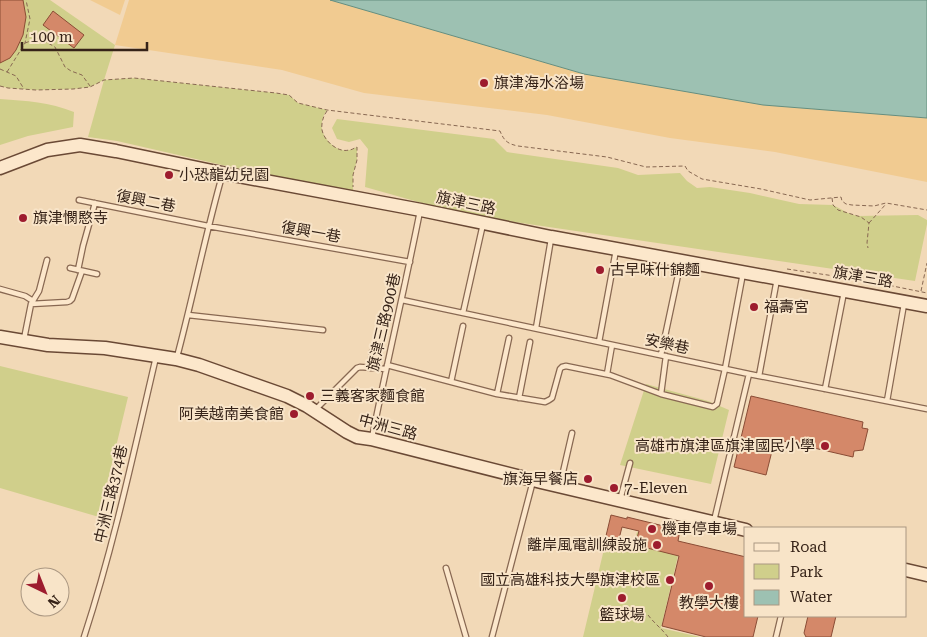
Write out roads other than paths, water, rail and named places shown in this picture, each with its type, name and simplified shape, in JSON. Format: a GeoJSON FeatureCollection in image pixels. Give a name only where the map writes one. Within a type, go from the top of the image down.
{"type":"FeatureCollection","features":[{"type":"Feature","properties":{"kind":"street","name":"旗津三路"},"geometry":{"type":"LineString","coordinates":[[0,168],[47,150],[80,145],[222,174],[421,210],[551,237],[927,306]]}},
{"type":"Feature","properties":{"kind":"street","name":"中洲三路"},"geometry":{"type":"LineString","coordinates":[[0,337],[67,346],[105,348],[176,359],[199,365],[287,396],[314,410],[357,437],[744,530]]}},
{"type":"Feature","properties":{"kind":"street"},"geometry":{"type":"LineString","coordinates":[[907,570],[927,575]]}},
{"type":"Feature","properties":{"kind":"lane"},"geometry":{"type":"LineString","coordinates":[[176,359],[222,174]]}},
{"type":"Feature","properties":{"kind":"lane","name":"復興二巷"},"geometry":{"type":"LineString","coordinates":[[79,200],[208,226]]}},
{"type":"Feature","properties":{"kind":"lane"},"geometry":{"type":"LineString","coordinates":[[0,289],[25,296],[32,303],[70,301],[80,270],[83,246],[95,203]]}},
{"type":"Feature","properties":{"kind":"lane","name":"旗津三路900巷"},"geometry":{"type":"LineString","coordinates":[[371,439],[421,210]]}},
{"type":"Feature","properties":{"kind":"lane"},"geometry":{"type":"LineString","coordinates":[[463,313],[484,224]]}},
{"type":"Feature","properties":{"kind":"lane","name":"復興一巷"},"geometry":{"type":"LineString","coordinates":[[208,226],[410,262]]}},
{"type":"Feature","properties":{"kind":"lane"},"geometry":{"type":"LineString","coordinates":[[536,328],[551,237]]}},
{"type":"Feature","properties":{"kind":"lane"},"geometry":{"type":"LineString","coordinates":[[599,342],[617,248]]}},
{"type":"Feature","properties":{"kind":"lane"},"geometry":{"type":"LineString","coordinates":[[23,340],[32,303],[40,291],[47,260]]}},
{"type":"Feature","properties":{"kind":"lane"},"geometry":{"type":"LineString","coordinates":[[661,394],[664,356],[681,260]]}},
{"type":"Feature","properties":{"kind":"lane"},"geometry":{"type":"LineString","coordinates":[[70,268],[97,274]]}},
{"type":"Feature","properties":{"kind":"lane"},"geometry":{"type":"LineString","coordinates":[[314,410],[354,370],[360,367],[386,367],[497,394],[545,402],[552,398],[560,369],[566,366],[607,374],[661,394],[715,407],[718,404],[743,272]]}},
{"type":"Feature","properties":{"kind":"lane"},"geometry":{"type":"LineString","coordinates":[[759,376],[778,278]]}},
{"type":"Feature","properties":{"kind":"lane"},"geometry":{"type":"LineString","coordinates":[[825,389],[844,290]]}},
{"type":"Feature","properties":{"kind":"lane","name":"安樂巷"},"geometry":{"type":"LineString","coordinates":[[402,300],[725,369],[927,409]]}},
{"type":"Feature","properties":{"kind":"lane"},"geometry":{"type":"LineString","coordinates":[[888,401],[904,302]]}},
{"type":"Feature","properties":{"kind":"lane"},"geometry":{"type":"LineString","coordinates":[[188,315],[323,330]]}},
{"type":"Feature","properties":{"kind":"lane"},"geometry":{"type":"LineString","coordinates":[[451,382],[463,326]]}},
{"type":"Feature","properties":{"kind":"lane"},"geometry":{"type":"LineString","coordinates":[[497,394],[508,338]]}},
{"type":"Feature","properties":{"kind":"lane"},"geometry":{"type":"LineString","coordinates":[[519,398],[530,342]]}},
{"type":"Feature","properties":{"kind":"lane"},"geometry":{"type":"LineString","coordinates":[[607,374],[612,345]]}},
{"type":"Feature","properties":{"kind":"lane"},"geometry":{"type":"LineString","coordinates":[[370,368],[372,352]]}},
{"type":"Feature","properties":{"kind":"lane","name":"中洲三路374巷"},"geometry":{"type":"LineString","coordinates":[[84,637],[111,547],[156,356]]}},
{"type":"Feature","properties":{"kind":"lane"},"geometry":{"type":"LineString","coordinates":[[713,522],[750,374]]}},
{"type":"Feature","properties":{"kind":"lane"},"geometry":{"type":"LineString","coordinates":[[559,486],[572,433]]}},
{"type":"Feature","properties":{"kind":"lane"},"geometry":{"type":"LineString","coordinates":[[620,501],[630,463]]}},
{"type":"Feature","properties":{"kind":"lane"},"geometry":{"type":"LineString","coordinates":[[492,637],[534,480]]}},
{"type":"Feature","properties":{"kind":"lane"},"geometry":{"type":"LineString","coordinates":[[446,568],[466,637]]}},
{"type":"Feature","properties":{"kind":"lane"},"geometry":{"type":"LineString","coordinates":[[776,637],[781,617]]}},
{"type":"Feature","properties":{"kind":"water"},"geometry":{"type":"Polygon","coordinates":[[[330,0],[927,0],[927,118],[763,105],[584,74],[330,0]]]}},
{"type":"Feature","properties":{"kind":"place","name":"旗津海水浴場"},"geometry":{"type":"Point","coordinates":[484,83]}},
{"type":"Feature","properties":{"kind":"place","name":"小恐龍幼兒園"},"geometry":{"type":"Point","coordinates":[169,175]}},
{"type":"Feature","properties":{"kind":"place","name":"旗津憫愍寺"},"geometry":{"type":"Point","coordinates":[23,218]}},
{"type":"Feature","properties":{"kind":"place","name":"古早味什錦麵"},"geometry":{"type":"Point","coordinates":[600,270]}},
{"type":"Feature","properties":{"kind":"place","name":"福壽宮"},"geometry":{"type":"Point","coordinates":[754,307]}},
{"type":"Feature","properties":{"kind":"place","name":"三義客家麵食館"},"geometry":{"type":"Point","coordinates":[310,396]}},
{"type":"Feature","properties":{"kind":"place","name":"阿美越南美食館"},"geometry":{"type":"Point","coordinates":[294,414]}},
{"type":"Feature","properties":{"kind":"place","name":"高雄市旗津區旗津國民小學"},"geometry":{"type":"Point","coordinates":[825,446]}},
{"type":"Feature","properties":{"kind":"place","name":"旗海早餐店"},"geometry":{"type":"Point","coordinates":[588,479]}},
{"type":"Feature","properties":{"kind":"place","name":"7-Eleven"},"geometry":{"type":"Point","coordinates":[614,488]}},
{"type":"Feature","properties":{"kind":"place","name":"機車停車場"},"geometry":{"type":"Point","coordinates":[652,529]}},
{"type":"Feature","properties":{"kind":"place","name":"離岸風電訓練設施"},"geometry":{"type":"Point","coordinates":[657,545]}},
{"type":"Feature","properties":{"kind":"place","name":"國立高雄科技大學旗津校區"},"geometry":{"type":"Point","coordinates":[670,580]}},
{"type":"Feature","properties":{"kind":"place","name":"教學大樓"},"geometry":{"type":"Point","coordinates":[709,586]}},
{"type":"Feature","properties":{"kind":"place","name":"籃球場"},"geometry":{"type":"Point","coordinates":[622,598]}}]}
